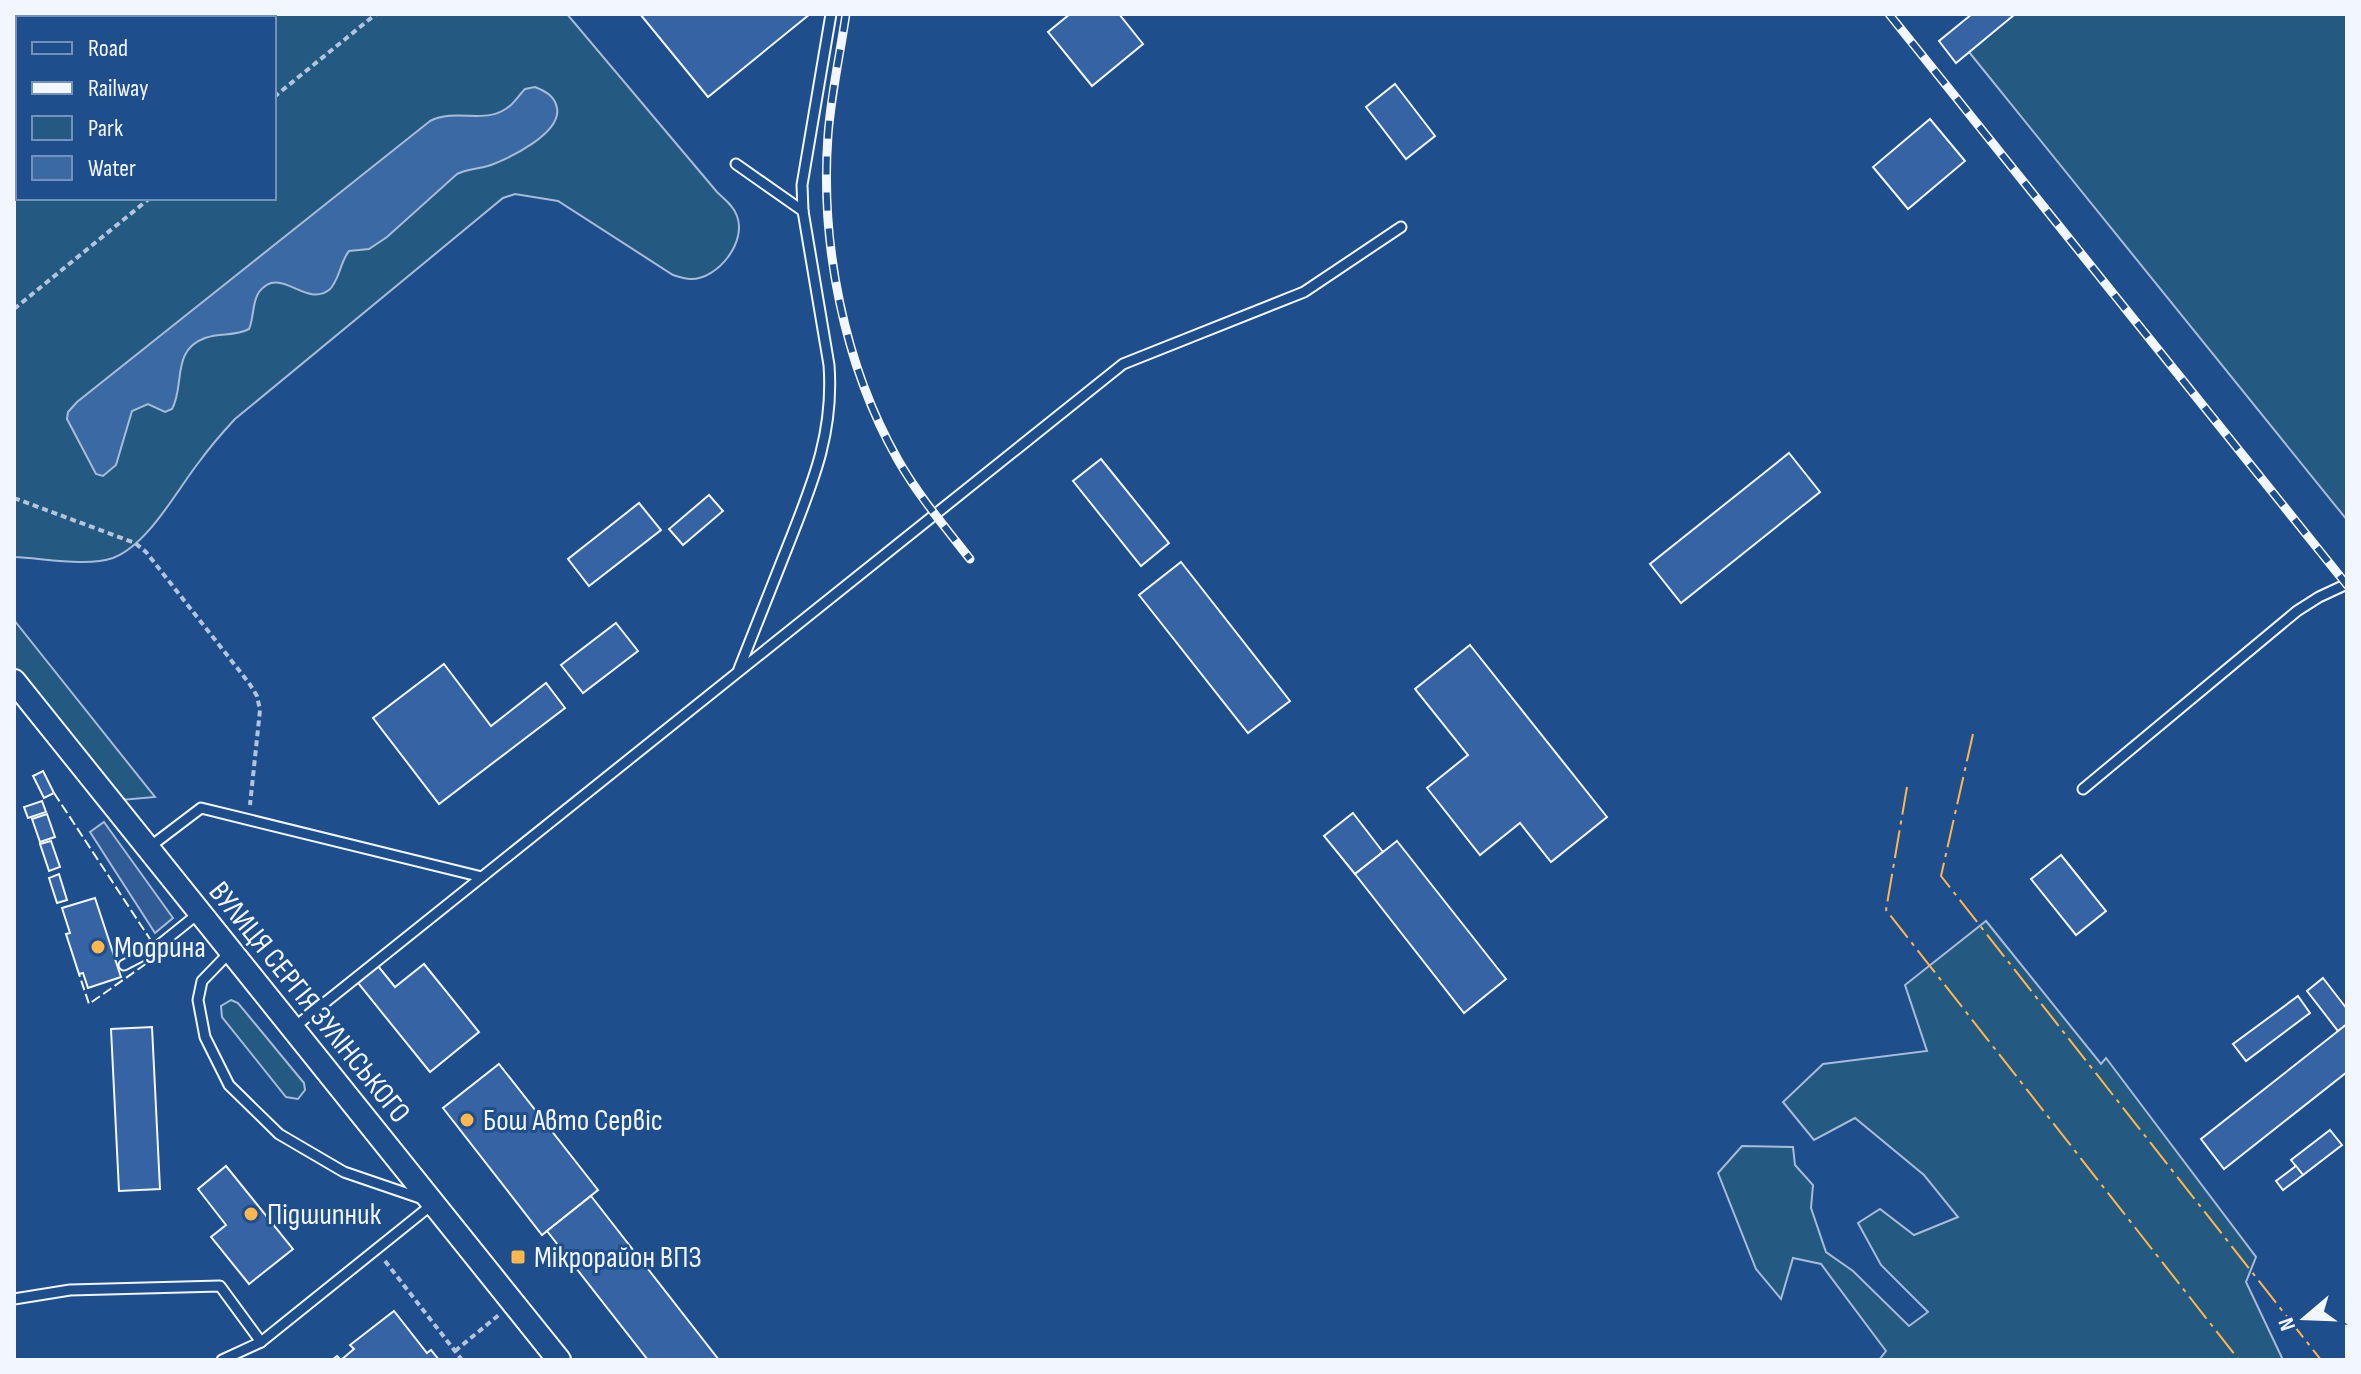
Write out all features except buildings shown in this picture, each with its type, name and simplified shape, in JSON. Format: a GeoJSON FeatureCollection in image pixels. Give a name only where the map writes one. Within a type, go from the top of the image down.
{"type":"FeatureCollection","features":[{"type":"Feature","properties":{"kind":"street","name":"ВУЛИЦЯ СЕРГІЯ ЗУЛІНСЬКОГО"},"geometry":{"type":"LineString","coordinates":[[14,681],[559,1360]]}},
{"type":"Feature","properties":{"kind":"lane"},"geometry":{"type":"LineString","coordinates":[[738,672],[815,475],[828,429],[829,365],[803,211],[802,185],[831,14]]}},
{"type":"Feature","properties":{"kind":"lane"},"geometry":{"type":"LineString","coordinates":[[736,164],[803,211]]}},
{"type":"Feature","properties":{"kind":"lane"},"geometry":{"type":"LineString","coordinates":[[292,1029],[1123,364],[1304,292],[1401,227]]}},
{"type":"Feature","properties":{"kind":"lane"},"geometry":{"type":"LineString","coordinates":[[2083,789],[2297,611],[2347,584]]}},
{"type":"Feature","properties":{"kind":"lane"},"geometry":{"type":"LineString","coordinates":[[147,849],[201,808],[482,877]]}},
{"type":"Feature","properties":{"kind":"lane"},"geometry":{"type":"LineString","coordinates":[[124,965],[153,950],[199,913]]}},
{"type":"Feature","properties":{"kind":"lane"},"geometry":{"type":"LineString","coordinates":[[230,952],[202,981],[198,1000],[205,1037],[229,1085],[279,1134],[344,1172],[434,1203]]}},
{"type":"Feature","properties":{"kind":"lane"},"geometry":{"type":"LineString","coordinates":[[222,1360],[261,1342],[434,1203]]}},
{"type":"Feature","properties":{"kind":"lane"},"geometry":{"type":"LineString","coordinates":[[14,1299],[70,1290],[220,1286],[261,1342]]}},
{"type":"Feature","properties":{"kind":"path"},"geometry":{"type":"LineString","coordinates":[[276,95],[376,14]]}},
{"type":"Feature","properties":{"kind":"path"},"geometry":{"type":"LineString","coordinates":[[14,309],[148,200]]}},
{"type":"Feature","properties":{"kind":"path"},"geometry":{"type":"LineString","coordinates":[[14,498],[135,543],[146,552],[249,683],[257,696],[260,710],[248,819]]}},
{"type":"Feature","properties":{"kind":"path"},"geometry":{"type":"LineString","coordinates":[[376,1249],[462,1360]]}},
{"type":"Feature","properties":{"kind":"path"},"geometry":{"type":"LineString","coordinates":[[455,1351],[513,1302]]}},
{"type":"Feature","properties":{"kind":"green space"},"geometry":{"type":"Polygon","coordinates":[[[567,14],[734,209],[739,226],[738,237],[728,257],[711,273],[684,278],[673,275],[558,201],[515,194],[503,198],[235,419],[203,456],[161,516],[126,551],[113,558],[90,562],[14,557],[14,179],[16,178],[16,200],[276,200],[276,16],[218,16],[567,14]]]}},
{"type":"Feature","properties":{"kind":"green space"},"geometry":{"type":"Polygon","coordinates":[[[2013,14],[2347,14],[2347,520],[1969,52],[2013,14]]]}},
{"type":"Feature","properties":{"kind":"green space"},"geometry":{"type":"Polygon","coordinates":[[[14,620],[155,797],[110,801],[14,681],[14,620]]]}},
{"type":"Feature","properties":{"kind":"green space"},"geometry":{"type":"Polygon","coordinates":[[[1986,921],[2101,1064],[2106,1058],[2256,1257],[2246,1282],[2283,1360],[1879,1360],[1886,1351],[1821,1264],[1793,1258],[1781,1299],[1756,1269],[1718,1173],[1742,1146],[1793,1147],[1795,1165],[1813,1185],[1811,1208],[1826,1252],[1853,1271],[1909,1326],[1928,1312],[1881,1265],[1858,1223],[1880,1209],[1914,1235],[1958,1217],[1924,1175],[1855,1118],[1814,1140],[1783,1102],[1823,1064],[1927,1051],[1905,985],[1986,921]]]}},
{"type":"Feature","properties":{"kind":"green space"},"geometry":{"type":"Polygon","coordinates":[[[231,1000],[238,1003],[304,1083],[305,1090],[298,1099],[286,1097],[222,1017],[221,1006],[231,1000]]]}},
{"type":"Feature","properties":{"kind":"shaded area"},"geometry":{"type":"Polygon","coordinates":[[[104,822],[173,918],[155,933],[90,832],[104,822]]]}},
{"type":"Feature","properties":{"kind":"water"},"geometry":{"type":"Polygon","coordinates":[[[535,87],[552,97],[557,108],[551,127],[542,136],[520,152],[497,163],[457,174],[387,237],[369,249],[349,251],[329,290],[311,294],[275,282],[267,285],[257,296],[249,329],[211,336],[194,344],[183,360],[172,409],[165,412],[148,404],[132,411],[116,465],[103,476],[96,474],[67,419],[68,412],[77,402],[430,121],[441,117],[483,116],[503,111],[525,89],[535,87]]]}},
{"type":"Feature","properties":{"kind":"railway"},"geometry":{"type":"LineString","coordinates":[[846,14],[829,120],[826,176],[832,261],[840,303],[850,344],[879,423],[914,486],[970,559]]}},
{"type":"Feature","properties":{"kind":"railway"},"geometry":{"type":"LineString","coordinates":[[1889,14],[2347,585]]}},
{"type":"Feature","properties":{"kind":"fence"},"geometry":{"type":"LineString","coordinates":[[54,793],[150,939],[147,943],[157,956],[89,1004],[79,974]]}},
{"type":"Feature","properties":{"kind":"power"},"geometry":{"type":"LineString","coordinates":[[1973,734],[1941,876],[2321,1360]]}},
{"type":"Feature","properties":{"kind":"power"},"geometry":{"type":"LineString","coordinates":[[1907,787],[1886,910],[2239,1360]]}},
{"type":"Feature","properties":{"kind":"place","name":"Модрина"},"geometry":{"type":"Point","coordinates":[98,947]}},
{"type":"Feature","properties":{"kind":"place","name":"Бош Авто Сервіс"},"geometry":{"type":"Point","coordinates":[467,1120]}},
{"type":"Feature","properties":{"kind":"place","name":"Підшипник"},"geometry":{"type":"Point","coordinates":[251,1214]}},
{"type":"Feature","properties":{"kind":"place","name":"Мікрорайон ВПЗ"},"geometry":{"type":"Point","coordinates":[518,1257]}}]}
